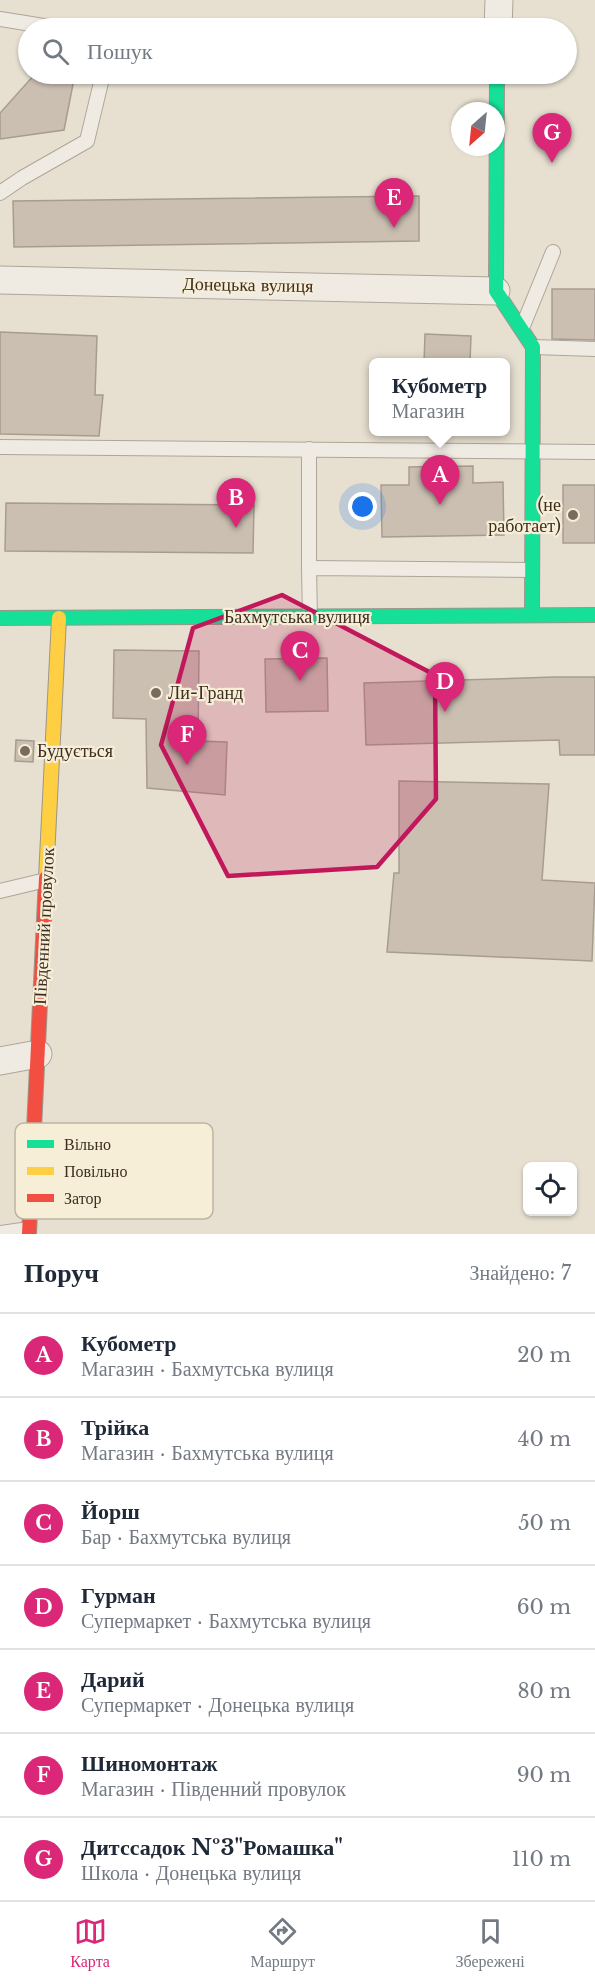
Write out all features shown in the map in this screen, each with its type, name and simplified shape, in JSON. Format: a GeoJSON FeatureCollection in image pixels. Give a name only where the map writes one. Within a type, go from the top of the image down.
{"type":"FeatureCollection","features":[{"type":"Feature","properties":{"kind":"street"},"geometry":{"type":"LineString","coordinates":[[498,0],[498,18]]}},
{"type":"Feature","properties":{"kind":"street"},"geometry":{"type":"LineString","coordinates":[[497,84],[496,291],[532,347],[532,615]]}},
{"type":"Feature","properties":{"kind":"street","name":"Донецька вулиця"},"geometry":{"type":"LineString","coordinates":[[0,280],[496,291]]}},
{"type":"Feature","properties":{"kind":"street","name":"Бахмутська вулиця"},"geometry":{"type":"LineString","coordinates":[[0,618],[595,615]]}},
{"type":"Feature","properties":{"kind":"street","name":"Південний провулок"},"geometry":{"type":"LineString","coordinates":[[34,1123],[59,618]]}},
{"type":"Feature","properties":{"kind":"street"},"geometry":{"type":"LineString","coordinates":[[0,1061],[38,1054]]}},
{"type":"Feature","properties":{"kind":"lane"},"geometry":{"type":"LineString","coordinates":[[0,19],[18,22]]}},
{"type":"Feature","properties":{"kind":"lane"},"geometry":{"type":"LineString","coordinates":[[0,193],[87,141],[101,84]]}},
{"type":"Feature","properties":{"kind":"lane"},"geometry":{"type":"LineString","coordinates":[[521,329],[553,252]]}},
{"type":"Feature","properties":{"kind":"lane"},"geometry":{"type":"LineString","coordinates":[[532,347],[595,349]]}},
{"type":"Feature","properties":{"kind":"lane"},"geometry":{"type":"LineString","coordinates":[[0,447],[595,452]]}},
{"type":"Feature","properties":{"kind":"lane"},"geometry":{"type":"LineString","coordinates":[[309,449],[310,617]]}},
{"type":"Feature","properties":{"kind":"lane"},"geometry":{"type":"LineString","coordinates":[[309,568],[532,570]]}},
{"type":"Feature","properties":{"kind":"lane"},"geometry":{"type":"LineString","coordinates":[[0,891],[46,880]]}},
{"type":"Feature","properties":{"kind":"lane"},"geometry":{"type":"LineString","coordinates":[[0,1233],[29,1231]]}},
{"type":"Feature","properties":{"kind":"highlighted area"},"geometry":{"type":"Polygon","coordinates":[[[282,595],[435,675],[436,799],[377,867],[228,876],[161,745],[193,628],[282,595]]]}},
{"type":"Feature","properties":{"kind":"building"},"geometry":{"type":"Polygon","coordinates":[[[26,84],[73,84],[64,130],[0,139],[0,113],[26,84]]]}},
{"type":"Feature","properties":{"kind":"building"},"geometry":{"type":"Polygon","coordinates":[[[419,196],[419,241],[14,247],[13,201],[419,196]]]}},
{"type":"Feature","properties":{"kind":"building"},"geometry":{"type":"Polygon","coordinates":[[[552,289],[595,289],[595,340],[552,339],[552,289]]]}},
{"type":"Feature","properties":{"kind":"building"},"geometry":{"type":"Polygon","coordinates":[[[0,332],[97,336],[95,395],[103,395],[99,436],[0,434],[0,332]]]}},
{"type":"Feature","properties":{"kind":"building"},"geometry":{"type":"Polygon","coordinates":[[[425,334],[471,336],[470,358],[424,358],[425,334]]]}},
{"type":"Feature","properties":{"kind":"building"},"geometry":{"type":"Polygon","coordinates":[[[473,466],[473,483],[503,482],[504,535],[382,537],[381,485],[409,485],[409,467],[473,466]]]}},
{"type":"Feature","properties":{"kind":"building"},"geometry":{"type":"Polygon","coordinates":[[[563,485],[595,485],[595,543],[563,543],[563,485]]]}},
{"type":"Feature","properties":{"kind":"building"},"geometry":{"type":"Polygon","coordinates":[[[6,503],[254,505],[253,553],[5,551],[6,503]]]}},
{"type":"Feature","properties":{"kind":"building"},"geometry":{"type":"Polygon","coordinates":[[[114,650],[199,651],[198,741],[227,742],[225,795],[147,788],[146,719],[113,718],[114,650]]]}},
{"type":"Feature","properties":{"kind":"building"},"geometry":{"type":"Polygon","coordinates":[[[327,658],[328,711],[266,712],[265,659],[327,658]]]}},
{"type":"Feature","properties":{"kind":"building"},"geometry":{"type":"Polygon","coordinates":[[[595,677],[595,755],[560,755],[559,740],[366,745],[364,683],[595,677]]]}},
{"type":"Feature","properties":{"kind":"building","name":"Будується"},"geometry":{"type":"Polygon","coordinates":[[[16,740],[34,741],[33,762],[15,761],[16,740]]]}},
{"type":"Feature","properties":{"kind":"building"},"geometry":{"type":"Polygon","coordinates":[[[399,781],[549,784],[542,880],[595,883],[592,961],[387,952],[394,873],[399,873],[399,781]]]}},
{"type":"Feature","properties":{"kind":"traffic: fast"},"geometry":{"type":"LineString","coordinates":[[497,84],[496,291],[533,347],[532,615]]}},
{"type":"Feature","properties":{"kind":"traffic: fast"},"geometry":{"type":"LineString","coordinates":[[0,618],[595,615]]}},
{"type":"Feature","properties":{"kind":"traffic: slow"},"geometry":{"type":"LineString","coordinates":[[46,878],[59,618]]}},
{"type":"Feature","properties":{"kind":"traffic: jam"},"geometry":{"type":"LineString","coordinates":[[34,1123],[46,878]]}},
{"type":"Feature","properties":{"kind":"traffic: jam"},"geometry":{"type":"LineString","coordinates":[[29,1234],[30,1219]]}},
{"type":"Feature","properties":{"kind":"place","name":"Дитссадок №3\"Ромашка\""},"geometry":{"type":"Point","coordinates":[552,163]}},
{"type":"Feature","properties":{"kind":"place","name":"Дарий"},"geometry":{"type":"Point","coordinates":[394,228]}},
{"type":"Feature","properties":{"kind":"place","name":"Кубометр"},"geometry":{"type":"Point","coordinates":[440,505]}},
{"type":"Feature","properties":{"kind":"place","name":"(не работает)"},"geometry":{"type":"Point","coordinates":[573,515]}},
{"type":"Feature","properties":{"kind":"place","name":"Трійка"},"geometry":{"type":"Point","coordinates":[236,528]}},
{"type":"Feature","properties":{"kind":"place","name":"Йорш"},"geometry":{"type":"Point","coordinates":[300,681]}},
{"type":"Feature","properties":{"kind":"place","name":"Ли-Гранд"},"geometry":{"type":"Point","coordinates":[156,693]}},
{"type":"Feature","properties":{"kind":"place","name":"Гурман"},"geometry":{"type":"Point","coordinates":[445,712]}},
{"type":"Feature","properties":{"kind":"place","name":"Будується"},"geometry":{"type":"Point","coordinates":[25,751]}},
{"type":"Feature","properties":{"kind":"place","name":"Шиномонтаж"},"geometry":{"type":"Point","coordinates":[187,765]}}]}
